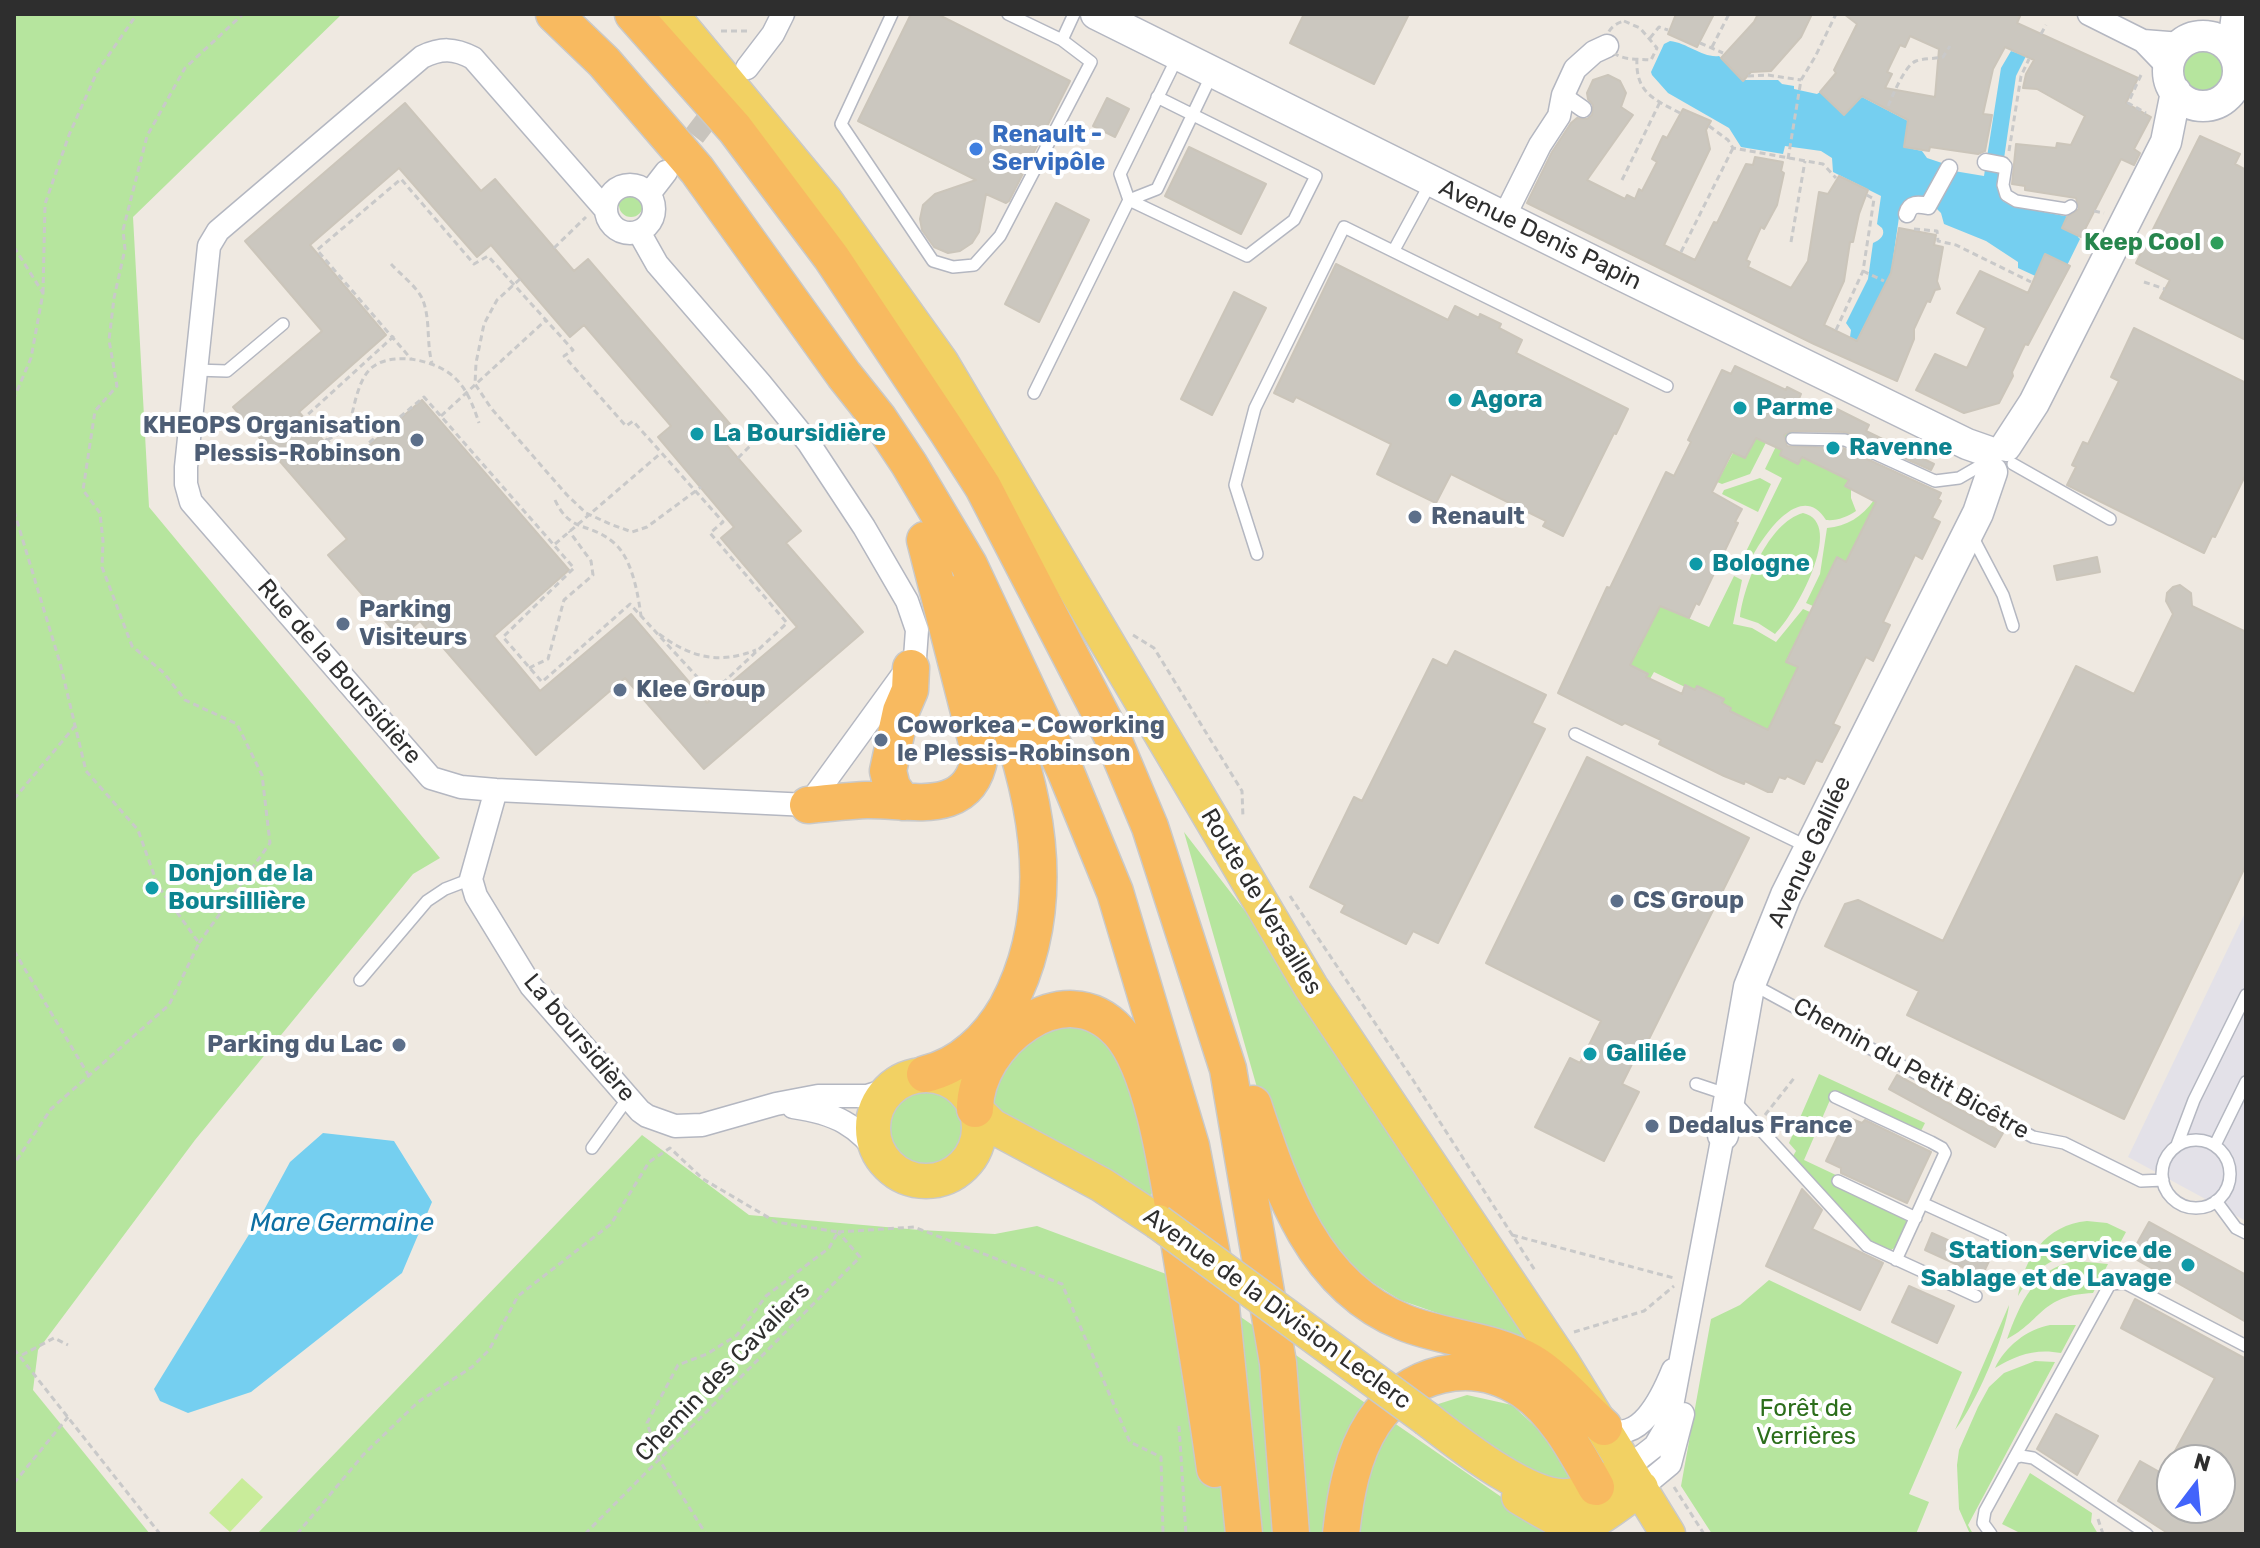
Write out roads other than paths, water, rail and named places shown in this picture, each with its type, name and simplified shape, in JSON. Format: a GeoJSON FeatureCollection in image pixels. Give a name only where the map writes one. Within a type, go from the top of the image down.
{"type":"FeatureCollection","features":[{"type":"Feature","properties":{"kind":"highway"},"geometry":{"type":"LineString","coordinates":[[554,14],[604,62],[697,170],[909,464],[969,565],[1065,770],[1115,892],[1183,1117],[1220,1297],[1244,1534]]}},
{"type":"Feature","properties":{"kind":"highway"},"geometry":{"type":"LineString","coordinates":[[633,14],[735,129],[831,257],[983,487],[1116,748],[1150,827],[1228,1069],[1278,1363],[1291,1534]]}},
{"type":"Feature","properties":{"kind":"highway"},"geometry":{"type":"LineString","coordinates":[[844,375],[841,392],[890,470],[962,607],[1016,740],[1034,810],[1038,903],[1026,959],[1002,1016],[976,1046],[950,1067],[925,1074]]}},
{"type":"Feature","properties":{"kind":"highway"},"geometry":{"type":"LineString","coordinates":[[808,805],[867,800],[925,804],[940,801],[959,791],[977,771],[980,755],[925,540]]}},
{"type":"Feature","properties":{"kind":"highway"},"geometry":{"type":"LineString","coordinates":[[903,802],[892,787],[888,771],[901,711],[910,690],[911,668]]}},
{"type":"Feature","properties":{"kind":"highway"},"geometry":{"type":"LineString","coordinates":[[975,1109],[977,1086],[987,1065],[1018,1029],[1047,1011],[1062,1009],[1094,1014],[1108,1021],[1127,1042],[1141,1071],[1155,1116],[1169,1183],[1204,1385],[1222,1534]]}},
{"type":"Feature","properties":{"kind":"highway"},"geometry":{"type":"LineString","coordinates":[[1228,1069],[1245,1080],[1287,1200],[1303,1232],[1339,1278],[1362,1298],[1403,1322],[1508,1351],[1535,1363],[1604,1427]]}},
{"type":"Feature","properties":{"kind":"highway"},"geometry":{"type":"LineString","coordinates":[[1341,1534],[1348,1487],[1372,1424],[1394,1399],[1413,1385],[1445,1372],[1462,1370],[1492,1375],[1525,1391],[1553,1419],[1611,1511]]}},
{"type":"Feature","properties":{"kind":"main road","name":"Route de Versailles"},"geometry":{"type":"LineString","coordinates":[[671,14],[825,200],[941,362],[1311,987],[1468,1218],[1604,1427]]}},
{"type":"Feature","properties":{"kind":"main road","name":"Avenue Denis Papin"},"geometry":{"type":"LineString","coordinates":[[1093,14],[1997,459]]}},
{"type":"Feature","properties":{"kind":"main road","name":"Avenue Galilée"},"geometry":{"type":"LineString","coordinates":[[1723,1135],[1751,983],[1786,895],[1969,530],[1997,459],[2034,403],[2158,129],[2207,70],[2237,14]]}},
{"type":"Feature","properties":{"kind":"main road"},"geometry":{"type":"LineString","coordinates":[[925,1074],[954,1083],[966,1094],[979,1124],[975,1151],[966,1164],[944,1179],[931,1182],[904,1176],[892,1169],[875,1142],[874,1118],[881,1099],[890,1089],[911,1077],[925,1074]]}},
{"type":"Feature","properties":{"kind":"main road","name":"Avenue de la Division Leclerc"},"geometry":{"type":"LineString","coordinates":[[975,1109],[992,1126],[1051,1156],[1158,1222],[1470,1452]]}},
{"type":"Feature","properties":{"kind":"main road","name":"Avenue de la Division Leclerc"},"geometry":{"type":"LineString","coordinates":[[966,1164],[991,1156],[1008,1157],[1078,1173]]}},
{"type":"Feature","properties":{"kind":"main road"},"geometry":{"type":"LineString","coordinates":[[1604,1427],[1648,1481],[1668,1534]]}},
{"type":"Feature","properties":{"kind":"main road"},"geometry":{"type":"LineString","coordinates":[[1470,1452],[1544,1493],[1568,1496],[1611,1511]]}},
{"type":"Feature","properties":{"kind":"main road"},"geometry":{"type":"LineString","coordinates":[[1470,1452],[1558,1534]]}},
{"type":"Feature","properties":{"kind":"main road"},"geometry":{"type":"LineString","coordinates":[[1512,1493],[1570,1525],[1588,1524],[1611,1511],[1648,1481]]}},
{"type":"Feature","properties":{"kind":"street"},"geometry":{"type":"LineString","coordinates":[[747,68],[773,34],[783,14]]}},
{"type":"Feature","properties":{"kind":"street"},"geometry":{"type":"LineString","coordinates":[[2089,14],[2207,70]]}},
{"type":"Feature","properties":{"kind":"street"},"geometry":{"type":"LineString","coordinates":[[1509,207],[1540,145],[1559,116],[1563,95],[1575,69],[1594,52],[1607,46]]}},
{"type":"Feature","properties":{"kind":"street","name":"Rue de la Boursidière"},"geometry":{"type":"LineString","coordinates":[[639,232],[626,233],[612,225],[603,207],[473,58],[458,50],[438,50],[422,57],[218,231],[209,246],[186,467],[186,484],[191,502],[431,778],[461,787],[496,790],[808,805]]}},
{"type":"Feature","properties":{"kind":"street"},"geometry":{"type":"LineString","coordinates":[[1563,95],[1583,109]]}},
{"type":"Feature","properties":{"kind":"street"},"geometry":{"type":"LineString","coordinates":[[1907,214],[1913,205],[1928,206],[1949,168]]}},
{"type":"Feature","properties":{"kind":"street"},"geometry":{"type":"LineString","coordinates":[[649,194],[666,172]]}},
{"type":"Feature","properties":{"kind":"street"},"geometry":{"type":"LineString","coordinates":[[603,207],[610,196],[623,186],[637,186],[649,194],[653,217],[648,226],[639,232],[657,264],[784,411],[846,496],[907,601],[917,630],[911,668],[901,677],[808,805]]}},
{"type":"Feature","properties":{"kind":"street"},"geometry":{"type":"LineString","coordinates":[[471,879],[496,790]]}},
{"type":"Feature","properties":{"kind":"street","name":"La boursidière"},"geometry":{"type":"LineString","coordinates":[[471,879],[476,896],[531,986],[640,1111],[675,1126],[702,1125],[776,1104],[818,1096],[867,1096],[890,1089]]}},
{"type":"Feature","properties":{"kind":"street","name":"La boursidière"},"geometry":{"type":"LineString","coordinates":[[776,1104],[816,1110],[835,1117],[868,1138],[883,1159]]}},
{"type":"Feature","properties":{"kind":"street","name":"Avenue Galilée"},"geometry":{"type":"LineString","coordinates":[[1693,1297],[1723,1135]]}},
{"type":"Feature","properties":{"kind":"street"},"geometry":{"type":"LineString","coordinates":[[1648,1481],[1651,1450],[1666,1431],[1673,1408],[1693,1297]]}},
{"type":"Feature","properties":{"kind":"street"},"geometry":{"type":"LineString","coordinates":[[1648,1481],[1667,1469],[1676,1450],[1691,1366],[1693,1297]]}},
{"type":"Feature","properties":{"kind":"street"},"geometry":{"type":"LineString","coordinates":[[1604,1427],[1625,1432],[1641,1423],[1672,1374],[1687,1332]]}},
{"type":"Feature","properties":{"kind":"lane"},"geometry":{"type":"LineString","coordinates":[[892,14],[841,124],[933,261],[953,267],[974,265],[1000,236],[1091,62],[1062,40],[1008,14]]}},
{"type":"Feature","properties":{"kind":"lane"},"geometry":{"type":"LineString","coordinates":[[1062,40],[1093,14]]}},
{"type":"Feature","properties":{"kind":"lane"},"geometry":{"type":"LineString","coordinates":[[1157,97],[1316,176],[1294,220],[1247,256],[1129,200],[1120,174],[1157,97],[1178,55]]}},
{"type":"Feature","properties":{"kind":"lane"},"geometry":{"type":"LineString","coordinates":[[1034,393],[1129,200],[1157,189],[1213,72]]}},
{"type":"Feature","properties":{"kind":"lane"},"geometry":{"type":"LineString","coordinates":[[1998,164],[2006,195],[2016,201],[2066,209],[2071,206]]}},
{"type":"Feature","properties":{"kind":"lane"},"geometry":{"type":"LineString","coordinates":[[1394,250],[1432,181]]}},
{"type":"Feature","properties":{"kind":"lane"},"geometry":{"type":"LineString","coordinates":[[1257,554],[1235,485],[1255,408],[1344,227],[1667,386]]}},
{"type":"Feature","properties":{"kind":"lane"},"geometry":{"type":"LineString","coordinates":[[195,370],[227,371],[283,324]]}},
{"type":"Feature","properties":{"kind":"lane"},"geometry":{"type":"LineString","coordinates":[[1792,439],[1845,440],[1935,481],[1959,478],[1997,459],[2110,519]]}},
{"type":"Feature","properties":{"kind":"lane"},"geometry":{"type":"LineString","coordinates":[[1969,530],[2003,595],[2013,626]]}},
{"type":"Feature","properties":{"kind":"lane"},"geometry":{"type":"LineString","coordinates":[[1575,734],[1810,848]]}},
{"type":"Feature","properties":{"kind":"lane"},"geometry":{"type":"LineString","coordinates":[[360,980],[427,901],[445,889],[471,879]]}},
{"type":"Feature","properties":{"kind":"lane","name":"Chemin du Petit Bicêtre"},"geometry":{"type":"LineString","coordinates":[[1751,983],[2033,1137],[2064,1143],[2141,1181],[2163,1180]]}},
{"type":"Feature","properties":{"kind":"lane"},"geometry":{"type":"LineString","coordinates":[[2177,1145],[2200,1140],[2215,1145],[2226,1157],[2230,1173],[2227,1189],[2216,1201],[2198,1208],[2179,1203],[2171,1197],[2163,1180],[2165,1161],[2177,1145],[2194,1100],[2246,995]]}},
{"type":"Feature","properties":{"kind":"lane"},"geometry":{"type":"LineString","coordinates":[[2215,1145],[2246,1082]]}},
{"type":"Feature","properties":{"kind":"lane"},"geometry":{"type":"LineString","coordinates":[[1696,1084],[1729,1095],[1867,1246],[1976,1296]]}},
{"type":"Feature","properties":{"kind":"lane"},"geometry":{"type":"LineString","coordinates":[[1835,1097],[1942,1148],[1945,1153],[1896,1260]]}},
{"type":"Feature","properties":{"kind":"lane"},"geometry":{"type":"LineString","coordinates":[[592,1148],[628,1098]]}},
{"type":"Feature","properties":{"kind":"lane"},"geometry":{"type":"LineString","coordinates":[[1838,1181],[1916,1218]]}},
{"type":"Feature","properties":{"kind":"lane"},"geometry":{"type":"LineString","coordinates":[[2216,1201],[2236,1228],[2246,1233]]}},
{"type":"Feature","properties":{"kind":"lane"},"geometry":{"type":"LineString","coordinates":[[1922,1203],[2001,1239]]}},
{"type":"Feature","properties":{"kind":"lane"},"geometry":{"type":"LineString","coordinates":[[1989,1533],[1983,1523],[1985,1511],[2110,1284],[2125,1283],[2246,1346]]}},
{"type":"Feature","properties":{"kind":"lane"},"geometry":{"type":"LineString","coordinates":[[2014,1458],[2033,1458],[2147,1534]]}},
{"type":"Feature","properties":{"kind":"water"},"geometry":{"type":"Polygon","coordinates":[[[1670,41],[1707,55],[1719,56],[1743,80],[1778,80],[1794,86],[1794,89],[1820,92],[1844,115],[1862,97],[1908,121],[1904,147],[1922,151],[1927,158],[1942,163],[1942,169],[1984,176],[2001,68],[2011,51],[2026,56],[2016,76],[1999,193],[2003,201],[2012,206],[2086,220],[2057,286],[2018,268],[2018,262],[1986,241],[1944,224],[1941,213],[1935,207],[1904,207],[1899,217],[1891,273],[1857,340],[1850,337],[1851,330],[1846,323],[1868,279],[1873,243],[1883,235],[1882,228],[1877,224],[1881,196],[1833,172],[1832,158],[1821,151],[1785,146],[1783,154],[1741,147],[1729,128],[1668,93],[1652,75],[1664,44],[1670,41]]]}},
{"type":"Feature","properties":{"kind":"water","name":"Mare Germaine"},"geometry":{"type":"Polygon","coordinates":[[[323,1133],[394,1141],[432,1202],[402,1273],[251,1392],[188,1413],[160,1401],[154,1389],[290,1162],[323,1133]]]}},
{"type":"Feature","properties":{"kind":"tunnel"},"geometry":{"type":"LineString","coordinates":[[674,162],[722,100]]}},
{"type":"Feature","properties":{"kind":"place","name":"Renault - Servipôle"},"geometry":{"type":"Point","coordinates":[976,149]}},
{"type":"Feature","properties":{"kind":"place","name":"Keep Cool"},"geometry":{"type":"Point","coordinates":[2217,243]}},
{"type":"Feature","properties":{"kind":"place","name":"Agora"},"geometry":{"type":"Point","coordinates":[1455,400]}},
{"type":"Feature","properties":{"kind":"place","name":"Parme"},"geometry":{"type":"Point","coordinates":[1740,408]}},
{"type":"Feature","properties":{"kind":"place","name":"La Boursidière"},"geometry":{"type":"Point","coordinates":[697,434]}},
{"type":"Feature","properties":{"kind":"place","name":"KHEOPS Organisation Plessis-Robinson"},"geometry":{"type":"Point","coordinates":[417,440]}},
{"type":"Feature","properties":{"kind":"place","name":"Ravenne"},"geometry":{"type":"Point","coordinates":[1833,448]}},
{"type":"Feature","properties":{"kind":"place","name":"Renault"},"geometry":{"type":"Point","coordinates":[1415,517]}},
{"type":"Feature","properties":{"kind":"place","name":"Bologne"},"geometry":{"type":"Point","coordinates":[1696,564]}},
{"type":"Feature","properties":{"kind":"place","name":"Parking Visiteurs"},"geometry":{"type":"Point","coordinates":[343,624]}},
{"type":"Feature","properties":{"kind":"place","name":"Klee Group"},"geometry":{"type":"Point","coordinates":[620,690]}},
{"type":"Feature","properties":{"kind":"place","name":"Coworkea - Coworking le Plessis-Robinson"},"geometry":{"type":"Point","coordinates":[881,740]}},
{"type":"Feature","properties":{"kind":"place","name":"Donjon de la Boursillière"},"geometry":{"type":"Point","coordinates":[152,888]}},
{"type":"Feature","properties":{"kind":"place","name":"CS Group"},"geometry":{"type":"Point","coordinates":[1617,901]}},
{"type":"Feature","properties":{"kind":"place","name":"Parking du Lac"},"geometry":{"type":"Point","coordinates":[399,1045]}},
{"type":"Feature","properties":{"kind":"place","name":"Galilée"},"geometry":{"type":"Point","coordinates":[1590,1054]}},
{"type":"Feature","properties":{"kind":"place","name":"Dedalus France"},"geometry":{"type":"Point","coordinates":[1652,1126]}},
{"type":"Feature","properties":{"kind":"place","name":"Station-service de Sablage et de Lavage"},"geometry":{"type":"Point","coordinates":[2188,1265]}},
{"type":"Feature","properties":{"kind":"park label","name":"Forêt de Verrières"},"geometry":{"type":"Point","coordinates":[1806,1423]}}]}
